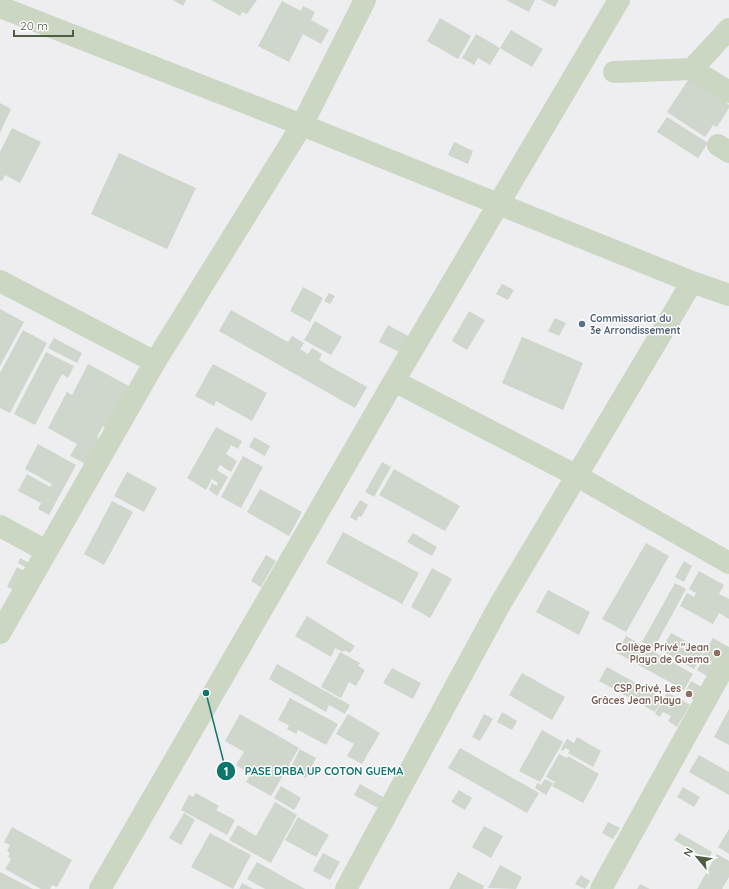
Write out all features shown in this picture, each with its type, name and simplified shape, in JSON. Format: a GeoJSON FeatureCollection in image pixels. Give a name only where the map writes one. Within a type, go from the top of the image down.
{"type":"FeatureCollection","features":[{"type":"Feature","properties":{"kind":"street"},"geometry":{"type":"LineString","coordinates":[[100,889],[394,381],[620,0]]}},
{"type":"Feature","properties":{"kind":"street"},"geometry":{"type":"LineString","coordinates":[[0,633],[155,362],[302,125],[357,3]]}},
{"type":"Feature","properties":{"kind":"street"},"geometry":{"type":"LineString","coordinates":[[0,7],[302,125],[692,282],[729,295]]}},
{"type":"Feature","properties":{"kind":"street"},"geometry":{"type":"LineString","coordinates":[[692,69],[729,29]]}},
{"type":"Feature","properties":{"kind":"street"},"geometry":{"type":"LineString","coordinates":[[614,72],[692,69],[729,92]]}},
{"type":"Feature","properties":{"kind":"street"},"geometry":{"type":"LineString","coordinates":[[0,281],[155,362]]}},
{"type":"Feature","properties":{"kind":"street"},"geometry":{"type":"LineString","coordinates":[[346,889],[499,606],[692,282]]}},
{"type":"Feature","properties":{"kind":"street"},"geometry":{"type":"LineString","coordinates":[[394,381],[577,476],[729,563]]}},
{"type":"Feature","properties":{"kind":"street"},"geometry":{"type":"LineString","coordinates":[[0,526],[46,551]]}},
{"type":"Feature","properties":{"kind":"street"},"geometry":{"type":"LineString","coordinates":[[601,889],[729,658]]}},
{"type":"Feature","properties":{"kind":"building"},"geometry":{"type":"Polygon","coordinates":[[[173,0],[186,0],[183,6],[173,0]]]}},
{"type":"Feature","properties":{"kind":"building"},"geometry":{"type":"Polygon","coordinates":[[[211,0],[257,0],[247,14],[242,12],[240,16],[211,0]]]}},
{"type":"Feature","properties":{"kind":"building"},"geometry":{"type":"Polygon","coordinates":[[[506,0],[535,0],[529,12],[506,0]]]}},
{"type":"Feature","properties":{"kind":"building"},"geometry":{"type":"Polygon","coordinates":[[[541,0],[559,0],[555,7],[541,0]]]}},
{"type":"Feature","properties":{"kind":"building"},"geometry":{"type":"Polygon","coordinates":[[[282,1],[301,11],[303,6],[315,12],[311,20],[329,30],[321,44],[303,34],[289,62],[258,46],[282,1]]]}},
{"type":"Feature","properties":{"kind":"building"},"geometry":{"type":"Polygon","coordinates":[[[440,18],[471,36],[458,59],[427,41],[440,18]]]}},
{"type":"Feature","properties":{"kind":"building"},"geometry":{"type":"Polygon","coordinates":[[[511,30],[543,49],[532,67],[500,48],[511,30]]]}},
{"type":"Feature","properties":{"kind":"building"},"geometry":{"type":"Polygon","coordinates":[[[476,34],[500,48],[490,65],[478,58],[474,65],[462,58],[476,34]]]}},
{"type":"Feature","properties":{"kind":"building"},"geometry":{"type":"Polygon","coordinates":[[[692,74],[729,105],[729,108],[717,127],[713,125],[705,137],[667,112],[692,74]]]}},
{"type":"Feature","properties":{"kind":"building"},"geometry":{"type":"Polygon","coordinates":[[[0,103],[11,109],[0,133],[0,103]]]}},
{"type":"Feature","properties":{"kind":"building"},"geometry":{"type":"Polygon","coordinates":[[[667,117],[708,143],[698,158],[657,132],[667,117]]]}},
{"type":"Feature","properties":{"kind":"building"},"geometry":{"type":"Polygon","coordinates":[[[12,128],[41,142],[20,183],[5,175],[2,181],[0,180],[0,152],[12,128]]]}},
{"type":"Feature","properties":{"kind":"building"},"geometry":{"type":"Polygon","coordinates":[[[454,142],[473,151],[468,164],[448,155],[454,142]]]}},
{"type":"Feature","properties":{"kind":"building"},"geometry":{"type":"Polygon","coordinates":[[[119,153],[196,188],[167,249],[91,214],[119,153]]]}},
{"type":"Feature","properties":{"kind":"building"},"geometry":{"type":"Polygon","coordinates":[[[502,284],[514,290],[508,300],[496,294],[502,284]]]}},
{"type":"Feature","properties":{"kind":"building"},"geometry":{"type":"Polygon","coordinates":[[[303,287],[323,298],[310,322],[290,311],[303,287]]]}},
{"type":"Feature","properties":{"kind":"building"},"geometry":{"type":"Polygon","coordinates":[[[329,293],[335,296],[330,304],[324,301],[329,293]]]}},
{"type":"Feature","properties":{"kind":"building"},"geometry":{"type":"Polygon","coordinates":[[[0,309],[24,322],[0,366],[0,309]]]}},
{"type":"Feature","properties":{"kind":"building"},"geometry":{"type":"Polygon","coordinates":[[[231,310],[288,342],[292,336],[304,343],[300,349],[308,354],[312,348],[322,354],[319,360],[367,387],[355,408],[219,331],[231,310]]]}},
{"type":"Feature","properties":{"kind":"building"},"geometry":{"type":"Polygon","coordinates":[[[469,311],[485,320],[467,350],[452,341],[469,311]]]}},
{"type":"Feature","properties":{"kind":"building"},"geometry":{"type":"Polygon","coordinates":[[[555,318],[566,323],[559,336],[548,331],[555,318]]]}},
{"type":"Feature","properties":{"kind":"building"},"geometry":{"type":"Polygon","coordinates":[[[315,321],[342,337],[331,355],[304,340],[315,321]]]}},
{"type":"Feature","properties":{"kind":"building"},"geometry":{"type":"Polygon","coordinates":[[[388,325],[410,337],[401,353],[379,342],[388,325]]]}},
{"type":"Feature","properties":{"kind":"building"},"geometry":{"type":"Polygon","coordinates":[[[23,330],[47,343],[10,413],[0,408],[0,373],[23,330]]]}},
{"type":"Feature","properties":{"kind":"building"},"geometry":{"type":"Polygon","coordinates":[[[522,337],[583,363],[563,410],[502,383],[522,337]]]}},
{"type":"Feature","properties":{"kind":"building"},"geometry":{"type":"Polygon","coordinates":[[[54,338],[82,353],[77,363],[48,348],[54,338]]]}},
{"type":"Feature","properties":{"kind":"building"},"geometry":{"type":"Polygon","coordinates":[[[46,352],[74,366],[68,378],[62,374],[35,425],[14,414],[46,352]]]}},
{"type":"Feature","properties":{"kind":"building"},"geometry":{"type":"Polygon","coordinates":[[[88,364],[129,386],[111,431],[103,426],[97,437],[104,441],[90,466],[70,456],[77,444],[48,428],[67,392],[72,395],[88,364]]]}},
{"type":"Feature","properties":{"kind":"building"},"geometry":{"type":"Polygon","coordinates":[[[213,364],[267,393],[252,421],[216,401],[214,406],[195,396],[213,364]]]}},
{"type":"Feature","properties":{"kind":"building"},"geometry":{"type":"Polygon","coordinates":[[[216,427],[242,441],[238,449],[231,445],[226,454],[237,461],[231,472],[220,465],[217,470],[228,477],[217,496],[209,490],[212,483],[217,486],[218,483],[212,479],[206,490],[187,478],[216,427]]]}},
{"type":"Feature","properties":{"kind":"building"},"geometry":{"type":"Polygon","coordinates":[[[254,437],[270,446],[265,456],[249,447],[254,437]]]}},
{"type":"Feature","properties":{"kind":"building"},"geometry":{"type":"Polygon","coordinates":[[[38,444],[76,465],[49,515],[38,509],[41,503],[18,491],[27,474],[50,487],[52,484],[25,469],[38,444]]]}},
{"type":"Feature","properties":{"kind":"building"},"geometry":{"type":"Polygon","coordinates":[[[243,456],[263,467],[241,508],[221,497],[243,456]]]}},
{"type":"Feature","properties":{"kind":"building"},"geometry":{"type":"Polygon","coordinates":[[[382,462],[391,467],[374,497],[365,492],[382,462]]]}},
{"type":"Feature","properties":{"kind":"building"},"geometry":{"type":"Polygon","coordinates":[[[394,469],[460,506],[445,531],[379,495],[394,469]]]}},
{"type":"Feature","properties":{"kind":"building"},"geometry":{"type":"Polygon","coordinates":[[[127,472],[157,488],[144,512],[114,496],[127,472]]]}},
{"type":"Feature","properties":{"kind":"building"},"geometry":{"type":"Polygon","coordinates":[[[260,489],[302,512],[289,536],[247,512],[260,489]]]}},
{"type":"Feature","properties":{"kind":"building"},"geometry":{"type":"Polygon","coordinates":[[[360,500],[368,505],[361,517],[359,516],[356,521],[350,517],[360,500]]]}},
{"type":"Feature","properties":{"kind":"building"},"geometry":{"type":"Polygon","coordinates":[[[112,501],[133,512],[104,565],[84,554],[112,501]]]}},
{"type":"Feature","properties":{"kind":"building"},"geometry":{"type":"Polygon","coordinates":[[[343,532],[419,573],[402,604],[326,563],[343,532]]]}},
{"type":"Feature","properties":{"kind":"building"},"geometry":{"type":"Polygon","coordinates":[[[413,533],[437,547],[432,556],[407,542],[413,533]]]}},
{"type":"Feature","properties":{"kind":"building"},"geometry":{"type":"Polygon","coordinates":[[[646,543],[669,556],[626,632],[602,619],[646,543]]]}},
{"type":"Feature","properties":{"kind":"building"},"geometry":{"type":"Polygon","coordinates":[[[266,555],[276,561],[261,587],[251,581],[266,555]]]}},
{"type":"Feature","properties":{"kind":"building"},"geometry":{"type":"Polygon","coordinates":[[[20,558],[29,563],[27,568],[18,563],[20,558]]]}},
{"type":"Feature","properties":{"kind":"building"},"geometry":{"type":"Polygon","coordinates":[[[684,561],[692,566],[684,582],[675,577],[684,561]]]}},
{"type":"Feature","properties":{"kind":"building"},"geometry":{"type":"Polygon","coordinates":[[[17,567],[28,573],[18,592],[7,587],[17,567]]]}},
{"type":"Feature","properties":{"kind":"building"},"geometry":{"type":"Polygon","coordinates":[[[432,568],[452,579],[430,618],[411,607],[432,568]]]}},
{"type":"Feature","properties":{"kind":"building"},"geometry":{"type":"Polygon","coordinates":[[[699,571],[724,585],[719,594],[729,599],[729,619],[719,613],[713,624],[680,606],[687,593],[694,597],[696,593],[689,589],[699,571]]]}},
{"type":"Feature","properties":{"kind":"building"},"geometry":{"type":"Polygon","coordinates":[[[675,583],[686,589],[654,648],[642,642],[675,583]]]}},
{"type":"Feature","properties":{"kind":"building"},"geometry":{"type":"Polygon","coordinates":[[[548,590],[590,612],[579,635],[536,612],[548,590]]]}},
{"type":"Feature","properties":{"kind":"building"},"geometry":{"type":"Polygon","coordinates":[[[307,616],[355,646],[350,653],[344,650],[343,652],[335,648],[331,657],[295,636],[307,616]]]}},
{"type":"Feature","properties":{"kind":"building"},"geometry":{"type":"Polygon","coordinates":[[[671,633],[704,651],[694,669],[661,650],[671,633]]]}},
{"type":"Feature","properties":{"kind":"building"},"geometry":{"type":"Polygon","coordinates":[[[626,636],[693,674],[684,690],[617,653],[626,636]]]}},
{"type":"Feature","properties":{"kind":"building"},"geometry":{"type":"Polygon","coordinates":[[[713,638],[729,647],[729,651],[707,676],[697,670],[702,661],[710,665],[712,662],[702,656],[713,638]]]}},
{"type":"Feature","properties":{"kind":"building"},"geometry":{"type":"Polygon","coordinates":[[[340,652],[360,663],[358,666],[365,670],[356,686],[349,682],[341,698],[321,687],[340,652]]]}},
{"type":"Feature","properties":{"kind":"building"},"geometry":{"type":"Polygon","coordinates":[[[277,664],[350,705],[345,714],[329,705],[326,712],[269,679],[277,664]]]}},
{"type":"Feature","properties":{"kind":"building"},"geometry":{"type":"Polygon","coordinates":[[[607,667],[663,698],[655,712],[599,681],[607,667]]]}},
{"type":"Feature","properties":{"kind":"building"},"geometry":{"type":"Polygon","coordinates":[[[392,668],[421,683],[413,699],[383,683],[392,668]]]}},
{"type":"Feature","properties":{"kind":"building"},"geometry":{"type":"Polygon","coordinates":[[[522,673],[565,697],[552,720],[509,695],[522,673]]]}},
{"type":"Feature","properties":{"kind":"building"},"geometry":{"type":"Polygon","coordinates":[[[691,681],[702,687],[694,700],[684,694],[691,681]]]}},
{"type":"Feature","properties":{"kind":"building"},"geometry":{"type":"Polygon","coordinates":[[[667,692],[690,705],[677,727],[668,721],[671,716],[663,712],[660,717],[655,714],[667,692]]]}},
{"type":"Feature","properties":{"kind":"building"},"geometry":{"type":"Polygon","coordinates":[[[290,698],[338,724],[326,745],[298,730],[296,734],[287,729],[289,725],[278,720],[290,698]]]}},
{"type":"Feature","properties":{"kind":"building"},"geometry":{"type":"Polygon","coordinates":[[[729,709],[729,745],[714,737],[729,709]]]}},
{"type":"Feature","properties":{"kind":"building"},"geometry":{"type":"Polygon","coordinates":[[[502,712],[517,721],[512,730],[497,722],[502,712]]]}},
{"type":"Feature","properties":{"kind":"building"},"geometry":{"type":"Polygon","coordinates":[[[240,714],[299,748],[271,796],[246,782],[251,774],[236,765],[244,752],[225,741],[240,714]]]}},
{"type":"Feature","properties":{"kind":"building"},"geometry":{"type":"Polygon","coordinates":[[[348,714],[380,733],[362,764],[347,756],[354,744],[336,734],[348,714]]]}},
{"type":"Feature","properties":{"kind":"building"},"geometry":{"type":"Polygon","coordinates":[[[484,714],[493,719],[480,741],[472,737],[484,714]]]}},
{"type":"Feature","properties":{"kind":"building"},"geometry":{"type":"Polygon","coordinates":[[[542,730],[563,742],[540,782],[519,771],[542,730]]]}},
{"type":"Feature","properties":{"kind":"building"},"geometry":{"type":"Polygon","coordinates":[[[577,737],[601,751],[593,767],[568,753],[570,750],[565,748],[563,751],[561,749],[567,739],[574,743],[577,737]]]}},
{"type":"Feature","properties":{"kind":"building"},"geometry":{"type":"Polygon","coordinates":[[[460,748],[539,793],[527,813],[448,768],[460,748]]]}},
{"type":"Feature","properties":{"kind":"building"},"geometry":{"type":"Polygon","coordinates":[[[300,749],[316,758],[306,778],[290,769],[300,749]]]}},
{"type":"Feature","properties":{"kind":"building"},"geometry":{"type":"Polygon","coordinates":[[[559,754],[567,758],[568,756],[599,774],[583,803],[552,786],[555,782],[546,777],[559,754]]]}},
{"type":"Feature","properties":{"kind":"building"},"geometry":{"type":"Polygon","coordinates":[[[699,755],[729,772],[729,795],[689,772],[699,755]]]}},
{"type":"Feature","properties":{"kind":"building"},"geometry":{"type":"Polygon","coordinates":[[[545,779],[553,783],[546,795],[535,788],[537,783],[541,785],[545,779]]]}},
{"type":"Feature","properties":{"kind":"building"},"geometry":{"type":"Polygon","coordinates":[[[360,784],[385,798],[380,809],[354,795],[360,784]]]}},
{"type":"Feature","properties":{"kind":"building"},"geometry":{"type":"Polygon","coordinates":[[[281,786],[301,798],[294,810],[274,798],[281,786]]]}},
{"type":"Feature","properties":{"kind":"building"},"geometry":{"type":"Polygon","coordinates":[[[683,787],[700,797],[694,807],[677,797],[683,787]]]}},
{"type":"Feature","properties":{"kind":"building"},"geometry":{"type":"Polygon","coordinates":[[[459,790],[472,798],[465,810],[451,802],[459,790]]]}},
{"type":"Feature","properties":{"kind":"building"},"geometry":{"type":"Polygon","coordinates":[[[196,793],[219,806],[216,810],[235,820],[227,835],[181,810],[189,795],[193,797],[196,793]]]}},
{"type":"Feature","properties":{"kind":"building"},"geometry":{"type":"Polygon","coordinates":[[[275,802],[297,815],[271,863],[229,840],[238,825],[256,836],[275,802]]]}},
{"type":"Feature","properties":{"kind":"building"},"geometry":{"type":"Polygon","coordinates":[[[184,813],[195,820],[181,845],[169,838],[184,813]]]}},
{"type":"Feature","properties":{"kind":"building"},"geometry":{"type":"Polygon","coordinates":[[[298,817],[329,835],[316,857],[285,840],[298,817]]]}},
{"type":"Feature","properties":{"kind":"building"},"geometry":{"type":"Polygon","coordinates":[[[608,822],[620,828],[613,839],[602,833],[608,822]]]}},
{"type":"Feature","properties":{"kind":"building"},"geometry":{"type":"Polygon","coordinates":[[[484,826],[503,836],[491,858],[472,847],[484,826]]]}},
{"type":"Feature","properties":{"kind":"building"},"geometry":{"type":"Polygon","coordinates":[[[12,827],[72,860],[57,887],[52,885],[50,889],[41,889],[5,869],[11,859],[8,857],[10,853],[7,851],[10,845],[4,842],[12,827]]]}},
{"type":"Feature","properties":{"kind":"building"},"geometry":{"type":"Polygon","coordinates":[[[729,829],[729,854],[718,847],[729,829]]]}},
{"type":"Feature","properties":{"kind":"building"},"geometry":{"type":"Polygon","coordinates":[[[210,833],[251,855],[233,889],[191,867],[210,833]]]}},
{"type":"Feature","properties":{"kind":"building"},"geometry":{"type":"Polygon","coordinates":[[[679,833],[712,852],[708,860],[674,840],[679,833]]]}},
{"type":"Feature","properties":{"kind":"building"},"geometry":{"type":"Polygon","coordinates":[[[323,853],[340,862],[330,880],[313,871],[323,853]]]}},
{"type":"Feature","properties":{"kind":"building"},"geometry":{"type":"Polygon","coordinates":[[[717,854],[729,861],[729,877],[722,889],[697,889],[717,854]]]}},
{"type":"Feature","properties":{"kind":"building"},"geometry":{"type":"Polygon","coordinates":[[[257,862],[305,889],[265,889],[247,879],[257,862]]]}},
{"type":"Feature","properties":{"kind":"building"},"geometry":{"type":"Polygon","coordinates":[[[500,865],[522,877],[516,889],[488,888],[500,865]]]}},
{"type":"Feature","properties":{"kind":"building"},"geometry":{"type":"Polygon","coordinates":[[[0,872],[33,889],[0,889],[0,872]]]}},
{"type":"Feature","properties":{"kind":"building"},"geometry":{"type":"Polygon","coordinates":[[[458,872],[484,886],[483,889],[449,889],[458,872]]]}},
{"type":"Feature","properties":{"kind":"building"},"geometry":{"type":"Polygon","coordinates":[[[581,875],[590,881],[585,889],[575,884],[581,875]]]}},
{"type":"Feature","properties":{"kind":"building"},"geometry":{"type":"Polygon","coordinates":[[[242,883],[253,889],[239,889],[242,883]]]}},
{"type":"Feature","properties":{"kind":"building"},"geometry":{"type":"Polygon","coordinates":[[[640,884],[650,889],[637,889],[640,884]]]}},
{"type":"Feature","properties":{"kind":"place","name":"Commissariat du 3e Arrondissement"},"geometry":{"type":"Point","coordinates":[582,324]}},
{"type":"Feature","properties":{"kind":"place","name":"Collège Privé ''Jean Playa de Guema"},"geometry":{"type":"Point","coordinates":[717,653]}},
{"type":"Feature","properties":{"kind":"place","name":"PASE DRBA UP COTON GUEMA"},"geometry":{"type":"Point","coordinates":[206,693]}},
{"type":"Feature","properties":{"kind":"place","name":"CSP Privé, Les Grâces Jean Playa"},"geometry":{"type":"Point","coordinates":[689,694]}}]}
